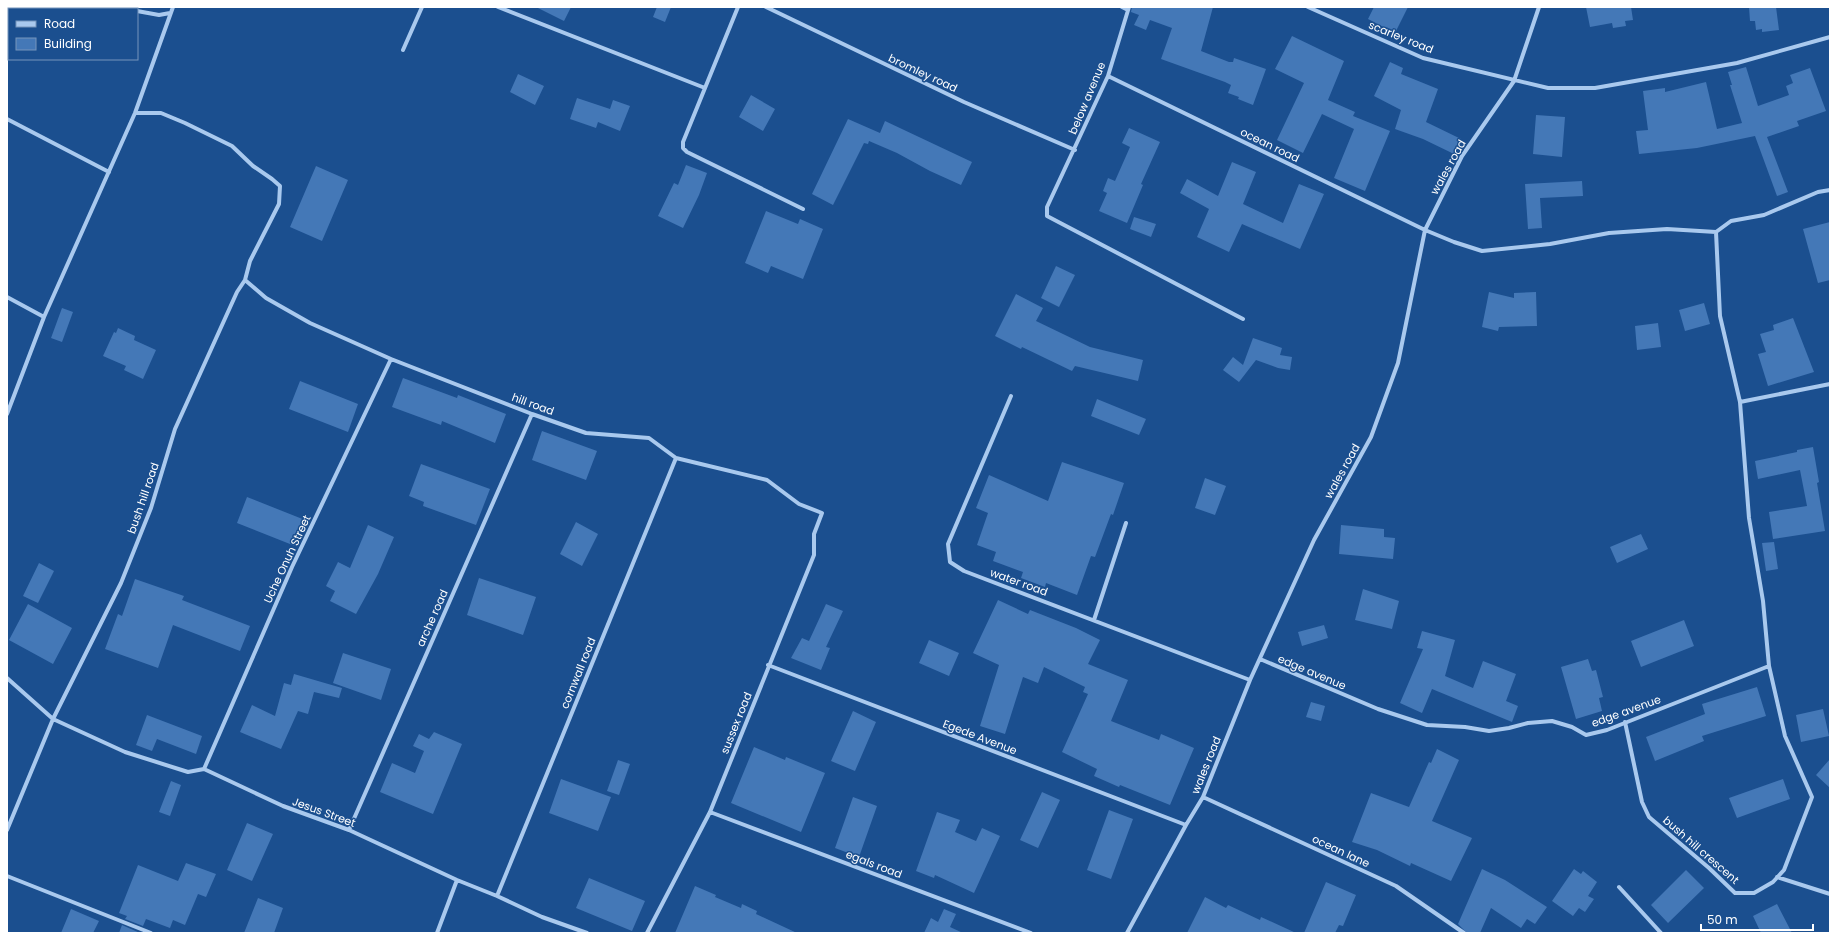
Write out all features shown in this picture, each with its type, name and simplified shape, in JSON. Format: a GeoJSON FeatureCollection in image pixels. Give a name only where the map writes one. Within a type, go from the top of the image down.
{"type":"FeatureCollection","features":[{"type":"Feature","properties":{"kind":"street"},"geometry":{"type":"LineString","coordinates":[[7,414],[44,317],[135,113],[173,7]]}},
{"type":"Feature","properties":{"kind":"street"},"geometry":{"type":"LineString","coordinates":[[403,50],[422,7]]}},
{"type":"Feature","properties":{"kind":"street"},"geometry":{"type":"LineString","coordinates":[[498,7],[705,88]]}},
{"type":"Feature","properties":{"kind":"street"},"geometry":{"type":"LineString","coordinates":[[738,7],[683,142],[683,148],[687,152],[803,209]]}},
{"type":"Feature","properties":{"kind":"street","name":"bromley road"},"geometry":{"type":"LineString","coordinates":[[766,7],[957,99],[1075,150]]}},
{"type":"Feature","properties":{"kind":"street"},"geometry":{"type":"LineString","coordinates":[[1122,7],[1128,9]]}},
{"type":"Feature","properties":{"kind":"street","name":"scarley road"},"geometry":{"type":"LineString","coordinates":[[1308,7],[1423,58],[1548,88],[1595,88],[1737,63],[1830,38]]}},
{"type":"Feature","properties":{"kind":"street","name":"wales road"},"geometry":{"type":"LineString","coordinates":[[1127,933],[1203,797],[1250,680],[1314,540],[1371,437],[1398,364],[1425,230],[1462,156],[1514,81],[1539,7]]}},
{"type":"Feature","properties":{"kind":"street","name":"below avenue"},"geometry":{"type":"LineString","coordinates":[[1128,9],[1108,76],[1075,150],[1047,207],[1047,216],[1243,319]]}},
{"type":"Feature","properties":{"kind":"street"},"geometry":{"type":"LineString","coordinates":[[138,11],[159,15],[170,13]]}},
{"type":"Feature","properties":{"kind":"street","name":"ocean road"},"geometry":{"type":"LineString","coordinates":[[1108,76],[1425,230],[1454,242],[1482,251],[1550,244],[1609,233],[1667,229],[1716,232]]}},
{"type":"Feature","properties":{"kind":"street"},"geometry":{"type":"LineString","coordinates":[[135,113],[161,113],[232,146],[253,166],[280,186],[279,204],[250,261],[246,280]]}},
{"type":"Feature","properties":{"kind":"street"},"geometry":{"type":"LineString","coordinates":[[7,119],[109,172]]}},
{"type":"Feature","properties":{"kind":"street"},"geometry":{"type":"LineString","coordinates":[[1716,232],[1731,221],[1764,215],[1818,192],[1830,190]]}},
{"type":"Feature","properties":{"kind":"street","name":"bush hill crescent"},"geometry":{"type":"LineString","coordinates":[[1625,722],[1642,802],[1649,817],[1710,868],[1735,893],[1754,893],[1773,882],[1784,870],[1812,797],[1785,736],[1769,666],[1764,601],[1749,518],[1740,402],[1720,316],[1716,232]]}},
{"type":"Feature","properties":{"kind":"street","name":"hill road"},"geometry":{"type":"LineString","coordinates":[[246,280],[266,298],[310,323],[391,359],[532,414],[586,433],[649,438],[676,458],[767,480],[799,504],[822,513]]}},
{"type":"Feature","properties":{"kind":"street","name":"bush hill road"},"geometry":{"type":"LineString","coordinates":[[7,830],[53,719],[120,583],[151,508],[175,429],[237,292],[246,280]]}},
{"type":"Feature","properties":{"kind":"street"},"geometry":{"type":"LineString","coordinates":[[7,297],[44,317]]}},
{"type":"Feature","properties":{"kind":"street","name":"Uche Onuh Street"},"geometry":{"type":"LineString","coordinates":[[204,769],[292,567],[391,359]]}},
{"type":"Feature","properties":{"kind":"street"},"geometry":{"type":"LineString","coordinates":[[1740,402],[1830,384]]}},
{"type":"Feature","properties":{"kind":"street","name":"water road"},"geometry":{"type":"LineString","coordinates":[[1011,396],[948,544],[950,562],[964,572],[1250,680]]}},
{"type":"Feature","properties":{"kind":"street","name":"arche road"},"geometry":{"type":"LineString","coordinates":[[349,830],[532,414]]}},
{"type":"Feature","properties":{"kind":"street","name":"cornwall road"},"geometry":{"type":"LineString","coordinates":[[497,896],[676,458]]}},
{"type":"Feature","properties":{"kind":"street","name":"sussex road"},"geometry":{"type":"LineString","coordinates":[[647,933],[710,812],[768,665],[814,555],[814,534],[822,513]]}},
{"type":"Feature","properties":{"kind":"street"},"geometry":{"type":"LineString","coordinates":[[1094,620],[1126,523]]}},
{"type":"Feature","properties":{"kind":"street","name":"edge avenue"},"geometry":{"type":"LineString","coordinates":[[1260,660],[1378,709],[1427,725],[1489,730],[1509,728],[1528,723],[1552,721],[1586,735],[1607,730],[1769,666]]}},
{"type":"Feature","properties":{"kind":"street","name":"Egede Avenue"},"geometry":{"type":"LineString","coordinates":[[768,665],[1186,825]]}},
{"type":"Feature","properties":{"kind":"street"},"geometry":{"type":"LineString","coordinates":[[7,678],[53,719],[125,752],[188,772],[204,769]]}},
{"type":"Feature","properties":{"kind":"street","name":"Jesus Street"},"geometry":{"type":"LineString","coordinates":[[204,769],[283,806],[349,830],[542,917],[587,933]]}},
{"type":"Feature","properties":{"kind":"street","name":"ocean lane"},"geometry":{"type":"LineString","coordinates":[[1203,797],[1396,886],[1464,933]]}},
{"type":"Feature","properties":{"kind":"street","name":"egals road"},"geometry":{"type":"LineString","coordinates":[[710,812],[1031,933]]}},
{"type":"Feature","properties":{"kind":"street"},"geometry":{"type":"LineString","coordinates":[[7,876],[151,933]]}},
{"type":"Feature","properties":{"kind":"street"},"geometry":{"type":"LineString","coordinates":[[1777,876],[1830,894]]}},
{"type":"Feature","properties":{"kind":"street"},"geometry":{"type":"LineString","coordinates":[[437,933],[457,880]]}},
{"type":"Feature","properties":{"kind":"street"},"geometry":{"type":"LineString","coordinates":[[1619,887],[1661,933]]}},
{"type":"Feature","properties":{"kind":"building"},"geometry":{"type":"Polygon","coordinates":[[[536,7],[571,7],[564,21],[536,7]]]}},
{"type":"Feature","properties":{"kind":"building"},"geometry":{"type":"Polygon","coordinates":[[[657,7],[671,7],[665,22],[653,17],[657,7]]]}},
{"type":"Feature","properties":{"kind":"building"},"geometry":{"type":"Polygon","coordinates":[[[1132,7],[1213,7],[1201,51],[1229,62],[1233,62],[1234,58],[1266,69],[1253,105],[1228,93],[1231,85],[1225,82],[1161,59],[1172,28],[1150,20],[1146,30],[1134,25],[1139,15],[1131,12],[1132,7]]]}},
{"type":"Feature","properties":{"kind":"building"},"geometry":{"type":"Polygon","coordinates":[[[1374,7],[1408,7],[1395,33],[1368,19],[1374,7]]]}},
{"type":"Feature","properties":{"kind":"building"},"geometry":{"type":"Polygon","coordinates":[[[1586,7],[1631,7],[1633,20],[1625,21],[1626,26],[1613,28],[1612,23],[1590,27],[1586,7]]]}},
{"type":"Feature","properties":{"kind":"building"},"geometry":{"type":"Polygon","coordinates":[[[1749,7],[1776,7],[1779,30],[1762,32],[1762,29],[1756,30],[1755,21],[1750,21],[1749,7]]]}},
{"type":"Feature","properties":{"kind":"building"},"geometry":{"type":"Polygon","coordinates":[[[1292,36],[1344,61],[1328,100],[1355,112],[1353,116],[1390,131],[1365,191],[1334,178],[1354,129],[1322,114],[1303,153],[1277,140],[1304,83],[1275,69],[1292,36]]]}},
{"type":"Feature","properties":{"kind":"building"},"geometry":{"type":"Polygon","coordinates":[[[1390,62],[1403,68],[1401,74],[1438,89],[1426,122],[1461,139],[1454,154],[1423,139],[1395,129],[1401,110],[1374,96],[1390,62]]]}},
{"type":"Feature","properties":{"kind":"building"},"geometry":{"type":"Polygon","coordinates":[[[1746,67],[1758,106],[1789,95],[1786,86],[1793,83],[1790,75],[1810,68],[1826,111],[1797,121],[1799,126],[1767,137],[1788,192],[1777,196],[1755,136],[1697,148],[1639,154],[1636,131],[1648,130],[1643,91],[1665,88],[1665,92],[1706,82],[1717,129],[1742,123],[1730,85],[1732,85],[1728,72],[1746,67]]]}},
{"type":"Feature","properties":{"kind":"building"},"geometry":{"type":"Polygon","coordinates":[[[518,74],[544,86],[535,105],[510,92],[518,74]]]}},
{"type":"Feature","properties":{"kind":"building"},"geometry":{"type":"Polygon","coordinates":[[[751,95],[775,109],[763,131],[739,117],[751,95]]]}},
{"type":"Feature","properties":{"kind":"building"},"geometry":{"type":"Polygon","coordinates":[[[577,98],[610,109],[613,100],[630,106],[620,131],[598,122],[596,128],[570,119],[577,98]]]}},
{"type":"Feature","properties":{"kind":"building"},"geometry":{"type":"Polygon","coordinates":[[[1536,115],[1565,117],[1562,157],[1533,154],[1536,115]]]}},
{"type":"Feature","properties":{"kind":"building"},"geometry":{"type":"Polygon","coordinates":[[[848,119],[880,133],[885,121],[972,162],[961,185],[930,171],[897,153],[869,141],[868,144],[864,143],[833,205],[812,194],[848,119]]]}},
{"type":"Feature","properties":{"kind":"building"},"geometry":{"type":"Polygon","coordinates":[[[1129,128],[1160,142],[1141,184],[1143,185],[1127,223],[1099,211],[1107,193],[1103,191],[1108,178],[1115,181],[1130,147],[1122,143],[1129,128]]]}},
{"type":"Feature","properties":{"kind":"building"},"geometry":{"type":"Polygon","coordinates":[[[1232,162],[1256,172],[1243,204],[1283,223],[1299,184],[1324,194],[1300,249],[1242,224],[1229,252],[1197,237],[1209,209],[1180,193],[1187,179],[1218,196],[1232,162]]]}},
{"type":"Feature","properties":{"kind":"building"},"geometry":{"type":"Polygon","coordinates":[[[686,165],[707,173],[699,195],[683,228],[658,216],[674,183],[678,185],[686,165]]]}},
{"type":"Feature","properties":{"kind":"building"},"geometry":{"type":"Polygon","coordinates":[[[316,166],[348,180],[322,241],[290,227],[316,166]]]}},
{"type":"Feature","properties":{"kind":"building"},"geometry":{"type":"Polygon","coordinates":[[[1582,181],[1583,196],[1540,198],[1542,228],[1528,229],[1525,184],[1582,181]]]}},
{"type":"Feature","properties":{"kind":"building"},"geometry":{"type":"Polygon","coordinates":[[[766,211],[798,224],[800,219],[823,229],[803,279],[771,266],[768,273],[745,263],[766,211]]]}},
{"type":"Feature","properties":{"kind":"building"},"geometry":{"type":"Polygon","coordinates":[[[1134,217],[1156,224],[1151,237],[1130,229],[1134,217]]]}},
{"type":"Feature","properties":{"kind":"building"},"geometry":{"type":"Polygon","coordinates":[[[1830,222],[1830,280],[1818,283],[1803,229],[1830,222]]]}},
{"type":"Feature","properties":{"kind":"building"},"geometry":{"type":"Polygon","coordinates":[[[1056,266],[1075,275],[1059,307],[1041,298],[1056,266]]]}},
{"type":"Feature","properties":{"kind":"building"},"geometry":{"type":"Polygon","coordinates":[[[1489,292],[1514,298],[1514,293],[1536,292],[1537,326],[1499,327],[1498,331],[1482,327],[1489,292]]]}},
{"type":"Feature","properties":{"kind":"building"},"geometry":{"type":"Polygon","coordinates":[[[1016,294],[1043,308],[1036,321],[1090,347],[1143,360],[1138,381],[1075,366],[1072,371],[995,336],[1016,294]]]}},
{"type":"Feature","properties":{"kind":"building"},"geometry":{"type":"Polygon","coordinates":[[[1704,303],[1710,324],[1685,331],[1679,310],[1704,303]]]}},
{"type":"Feature","properties":{"kind":"building"},"geometry":{"type":"Polygon","coordinates":[[[62,308],[73,312],[62,342],[51,338],[62,308]]]}},
{"type":"Feature","properties":{"kind":"building"},"geometry":{"type":"Polygon","coordinates":[[[1793,318],[1814,372],[1768,386],[1758,354],[1766,352],[1760,334],[1774,330],[1773,325],[1793,318]]]}},
{"type":"Feature","properties":{"kind":"building"},"geometry":{"type":"Polygon","coordinates":[[[1658,323],[1661,347],[1637,350],[1635,326],[1658,323]]]}},
{"type":"Feature","properties":{"kind":"building"},"geometry":{"type":"Polygon","coordinates":[[[118,328],[135,336],[134,340],[156,350],[143,379],[124,370],[126,366],[103,356],[114,332],[116,333],[118,328]]]}},
{"type":"Feature","properties":{"kind":"building"},"geometry":{"type":"Polygon","coordinates":[[[1253,338],[1282,348],[1280,355],[1292,357],[1290,370],[1278,368],[1256,360],[1239,382],[1223,370],[1233,357],[1243,365],[1253,338]]]}},
{"type":"Feature","properties":{"kind":"building"},"geometry":{"type":"Polygon","coordinates":[[[403,378],[457,398],[458,395],[506,414],[495,443],[442,421],[441,425],[392,407],[403,378]]]}},
{"type":"Feature","properties":{"kind":"building"},"geometry":{"type":"Polygon","coordinates":[[[300,381],[358,404],[348,432],[289,409],[300,381]]]}},
{"type":"Feature","properties":{"kind":"building"},"geometry":{"type":"Polygon","coordinates":[[[1097,399],[1146,419],[1139,435],[1091,416],[1097,399]]]}},
{"type":"Feature","properties":{"kind":"building"},"geometry":{"type":"Polygon","coordinates":[[[542,431],[597,451],[586,480],[532,460],[542,431]]]}},
{"type":"Feature","properties":{"kind":"building"},"geometry":{"type":"Polygon","coordinates":[[[1813,447],[1825,531],[1773,539],[1769,512],[1807,506],[1800,470],[1758,479],[1755,461],[1813,447]]]}},
{"type":"Feature","properties":{"kind":"building"},"geometry":{"type":"Polygon","coordinates":[[[1062,462],[1124,483],[1113,515],[1111,514],[1095,557],[1091,556],[1077,595],[1046,583],[1045,587],[1021,578],[1023,572],[993,561],[996,552],[977,545],[988,513],[976,508],[989,475],[1048,501],[1062,462]]]}},
{"type":"Feature","properties":{"kind":"building"},"geometry":{"type":"Polygon","coordinates":[[[421,464],[490,489],[476,525],[423,506],[424,502],[409,496],[421,464]]]}},
{"type":"Feature","properties":{"kind":"building"},"geometry":{"type":"Polygon","coordinates":[[[1205,478],[1226,486],[1215,515],[1195,508],[1205,478]]]}},
{"type":"Feature","properties":{"kind":"building"},"geometry":{"type":"Polygon","coordinates":[[[247,497],[305,520],[295,546],[237,523],[247,497]]]}},
{"type":"Feature","properties":{"kind":"building"},"geometry":{"type":"Polygon","coordinates":[[[576,522],[598,534],[582,566],[560,554],[576,522]]]}},
{"type":"Feature","properties":{"kind":"building"},"geometry":{"type":"Polygon","coordinates":[[[368,525],[394,537],[378,574],[356,614],[330,601],[335,591],[326,586],[338,562],[350,568],[368,525]]]}},
{"type":"Feature","properties":{"kind":"building"},"geometry":{"type":"Polygon","coordinates":[[[1341,525],[1384,529],[1384,537],[1395,538],[1393,559],[1339,554],[1341,525]]]}},
{"type":"Feature","properties":{"kind":"building"},"geometry":{"type":"Polygon","coordinates":[[[1641,534],[1648,549],[1617,563],[1610,547],[1641,534]]]}},
{"type":"Feature","properties":{"kind":"building"},"geometry":{"type":"Polygon","coordinates":[[[1774,542],[1778,569],[1766,571],[1762,543],[1774,542]]]}},
{"type":"Feature","properties":{"kind":"building"},"geometry":{"type":"Polygon","coordinates":[[[39,563],[54,571],[38,603],[23,596],[39,563]]]}},
{"type":"Feature","properties":{"kind":"building"},"geometry":{"type":"Polygon","coordinates":[[[479,578],[536,597],[523,635],[467,615],[479,578]]]}},
{"type":"Feature","properties":{"kind":"building"},"geometry":{"type":"Polygon","coordinates":[[[135,579],[184,596],[182,600],[250,626],[240,651],[173,625],[158,668],[105,649],[118,614],[122,616],[135,579]]]}},
{"type":"Feature","properties":{"kind":"building"},"geometry":{"type":"Polygon","coordinates":[[[1363,589],[1399,601],[1392,629],[1355,620],[1363,589]]]}},
{"type":"Feature","properties":{"kind":"building"},"geometry":{"type":"Polygon","coordinates":[[[998,600],[1028,614],[1030,610],[1076,628],[1100,640],[1088,664],[1128,680],[1111,721],[1159,740],[1161,734],[1194,748],[1170,805],[1120,785],[1119,787],[1094,776],[1097,769],[1062,752],[1088,694],[1083,692],[1085,687],[1044,667],[1038,683],[1023,677],[1005,734],[980,726],[999,665],[973,653],[998,600]]]}},
{"type":"Feature","properties":{"kind":"building"},"geometry":{"type":"Polygon","coordinates":[[[28,604],[72,628],[53,664],[9,640],[28,604]]]}},
{"type":"Feature","properties":{"kind":"building"},"geometry":{"type":"Polygon","coordinates":[[[826,604],[843,611],[826,647],[830,648],[821,670],[791,658],[802,638],[809,641],[826,604]]]}},
{"type":"Feature","properties":{"kind":"building"},"geometry":{"type":"Polygon","coordinates":[[[1684,620],[1694,646],[1641,667],[1631,641],[1684,620]]]}},
{"type":"Feature","properties":{"kind":"building"},"geometry":{"type":"Polygon","coordinates":[[[1324,625],[1328,638],[1302,646],[1298,632],[1324,625]]]}},
{"type":"Feature","properties":{"kind":"building"},"geometry":{"type":"Polygon","coordinates":[[[1422,631],[1455,640],[1445,676],[1473,688],[1483,661],[1516,674],[1506,701],[1518,706],[1512,722],[1432,689],[1422,713],[1400,703],[1423,649],[1417,648],[1422,631]]]}},
{"type":"Feature","properties":{"kind":"building"},"geometry":{"type":"Polygon","coordinates":[[[929,640],[959,653],[949,676],[919,663],[929,640]]]}},
{"type":"Feature","properties":{"kind":"building"},"geometry":{"type":"Polygon","coordinates":[[[343,653],[391,669],[381,700],[333,683],[343,653]]]}},
{"type":"Feature","properties":{"kind":"building"},"geometry":{"type":"Polygon","coordinates":[[[1588,659],[1592,671],[1596,670],[1603,697],[1599,698],[1602,711],[1576,719],[1561,667],[1588,659]]]}},
{"type":"Feature","properties":{"kind":"building"},"geometry":{"type":"Polygon","coordinates":[[[294,674],[342,688],[339,698],[314,692],[308,714],[298,711],[281,749],[240,732],[252,705],[275,716],[284,683],[291,685],[294,674]]]}},
{"type":"Feature","properties":{"kind":"building"},"geometry":{"type":"Polygon","coordinates":[[[1757,687],[1766,716],[1702,736],[1704,741],[1655,761],[1646,737],[1705,714],[1702,704],[1757,687]]]}},
{"type":"Feature","properties":{"kind":"building"},"geometry":{"type":"Polygon","coordinates":[[[1311,702],[1325,706],[1321,721],[1306,717],[1311,702]]]}},
{"type":"Feature","properties":{"kind":"building"},"geometry":{"type":"Polygon","coordinates":[[[1823,709],[1829,736],[1801,742],[1796,715],[1823,709]]]}},
{"type":"Feature","properties":{"kind":"building"},"geometry":{"type":"Polygon","coordinates":[[[853,711],[876,722],[855,771],[831,761],[853,711]]]}},
{"type":"Feature","properties":{"kind":"building"},"geometry":{"type":"Polygon","coordinates":[[[147,715],[202,736],[196,754],[157,739],[152,751],[136,745],[147,715]]]}},
{"type":"Feature","properties":{"kind":"building"},"geometry":{"type":"Polygon","coordinates":[[[434,732],[462,744],[433,814],[380,792],[392,763],[415,773],[424,751],[413,746],[419,734],[429,739],[434,732]]]}},
{"type":"Feature","properties":{"kind":"building"},"geometry":{"type":"Polygon","coordinates":[[[754,747],[785,760],[786,757],[825,773],[801,832],[731,803],[754,747]]]}},
{"type":"Feature","properties":{"kind":"building"},"geometry":{"type":"Polygon","coordinates":[[[1437,749],[1459,760],[1432,821],[1472,838],[1451,881],[1411,863],[1410,866],[1377,850],[1352,842],[1371,793],[1409,807],[1429,762],[1431,763],[1437,749]]]}},
{"type":"Feature","properties":{"kind":"building"},"geometry":{"type":"Polygon","coordinates":[[[1830,759],[1830,788],[1816,775],[1830,759]]]}},
{"type":"Feature","properties":{"kind":"building"},"geometry":{"type":"Polygon","coordinates":[[[618,760],[630,764],[619,795],[607,791],[618,760]]]}},
{"type":"Feature","properties":{"kind":"building"},"geometry":{"type":"Polygon","coordinates":[[[561,779],[611,797],[598,831],[549,813],[561,779]]]}},
{"type":"Feature","properties":{"kind":"building"},"geometry":{"type":"Polygon","coordinates":[[[1783,779],[1790,799],[1737,818],[1729,798],[1783,779]]]}},
{"type":"Feature","properties":{"kind":"building"},"geometry":{"type":"Polygon","coordinates":[[[171,781],[181,785],[170,816],[159,812],[171,781]]]}},
{"type":"Feature","properties":{"kind":"building"},"geometry":{"type":"Polygon","coordinates":[[[1042,792],[1060,800],[1038,848],[1020,840],[1042,792]]]}},
{"type":"Feature","properties":{"kind":"building"},"geometry":{"type":"Polygon","coordinates":[[[853,797],[877,806],[859,857],[835,848],[853,797]]]}},
{"type":"Feature","properties":{"kind":"building"},"geometry":{"type":"Polygon","coordinates":[[[1109,810],[1133,819],[1111,879],[1087,870],[1109,810]]]}},
{"type":"Feature","properties":{"kind":"building"},"geometry":{"type":"Polygon","coordinates":[[[937,812],[960,820],[955,832],[976,841],[982,828],[1000,836],[974,893],[935,875],[934,878],[916,871],[937,812]]]}},
{"type":"Feature","properties":{"kind":"building"},"geometry":{"type":"Polygon","coordinates":[[[247,823],[273,834],[252,881],[227,870],[247,823]]]}},
{"type":"Feature","properties":{"kind":"building"},"geometry":{"type":"Polygon","coordinates":[[[186,863],[216,874],[206,897],[198,894],[185,925],[173,920],[170,928],[146,919],[143,926],[125,919],[127,916],[119,913],[138,865],[178,881],[186,863]]]}},
{"type":"Feature","properties":{"kind":"building"},"geometry":{"type":"Polygon","coordinates":[[[1482,869],[1505,880],[1547,907],[1535,924],[1527,919],[1521,928],[1491,908],[1480,933],[1467,933],[1458,924],[1482,869]]]}},
{"type":"Feature","properties":{"kind":"building"},"geometry":{"type":"Polygon","coordinates":[[[1574,869],[1581,874],[1583,871],[1597,882],[1588,896],[1594,899],[1585,912],[1579,908],[1573,916],[1552,901],[1574,869]]]}},
{"type":"Feature","properties":{"kind":"building"},"geometry":{"type":"Polygon","coordinates":[[[1686,870],[1704,888],[1668,923],[1651,905],[1686,870]]]}},
{"type":"Feature","properties":{"kind":"building"},"geometry":{"type":"Polygon","coordinates":[[[589,878],[645,901],[632,931],[576,908],[589,878]]]}},
{"type":"Feature","properties":{"kind":"building"},"geometry":{"type":"Polygon","coordinates":[[[1326,882],[1356,895],[1343,926],[1339,925],[1335,933],[1304,933],[1326,882]]]}},
{"type":"Feature","properties":{"kind":"building"},"geometry":{"type":"Polygon","coordinates":[[[695,886],[716,895],[715,897],[741,908],[742,904],[757,911],[756,914],[797,933],[675,933],[695,886]]]}},
{"type":"Feature","properties":{"kind":"building"},"geometry":{"type":"Polygon","coordinates":[[[1205,897],[1226,908],[1228,905],[1260,920],[1261,917],[1296,933],[1187,933],[1205,897]]]}},
{"type":"Feature","properties":{"kind":"building"},"geometry":{"type":"Polygon","coordinates":[[[258,898],[283,908],[274,933],[244,933],[258,898]]]}},
{"type":"Feature","properties":{"kind":"building"},"geometry":{"type":"Polygon","coordinates":[[[1777,904],[1792,933],[1761,933],[1753,916],[1777,904]]]}},
{"type":"Feature","properties":{"kind":"building"},"geometry":{"type":"Polygon","coordinates":[[[71,909],[99,921],[93,933],[61,933],[71,909]]]}},
{"type":"Feature","properties":{"kind":"building"},"geometry":{"type":"Polygon","coordinates":[[[944,909],[956,914],[950,927],[963,933],[924,933],[931,918],[938,922],[944,909]]]}},
{"type":"Feature","properties":{"kind":"building"},"geometry":{"type":"Polygon","coordinates":[[[122,925],[140,933],[119,933],[122,925]]]}}]}
